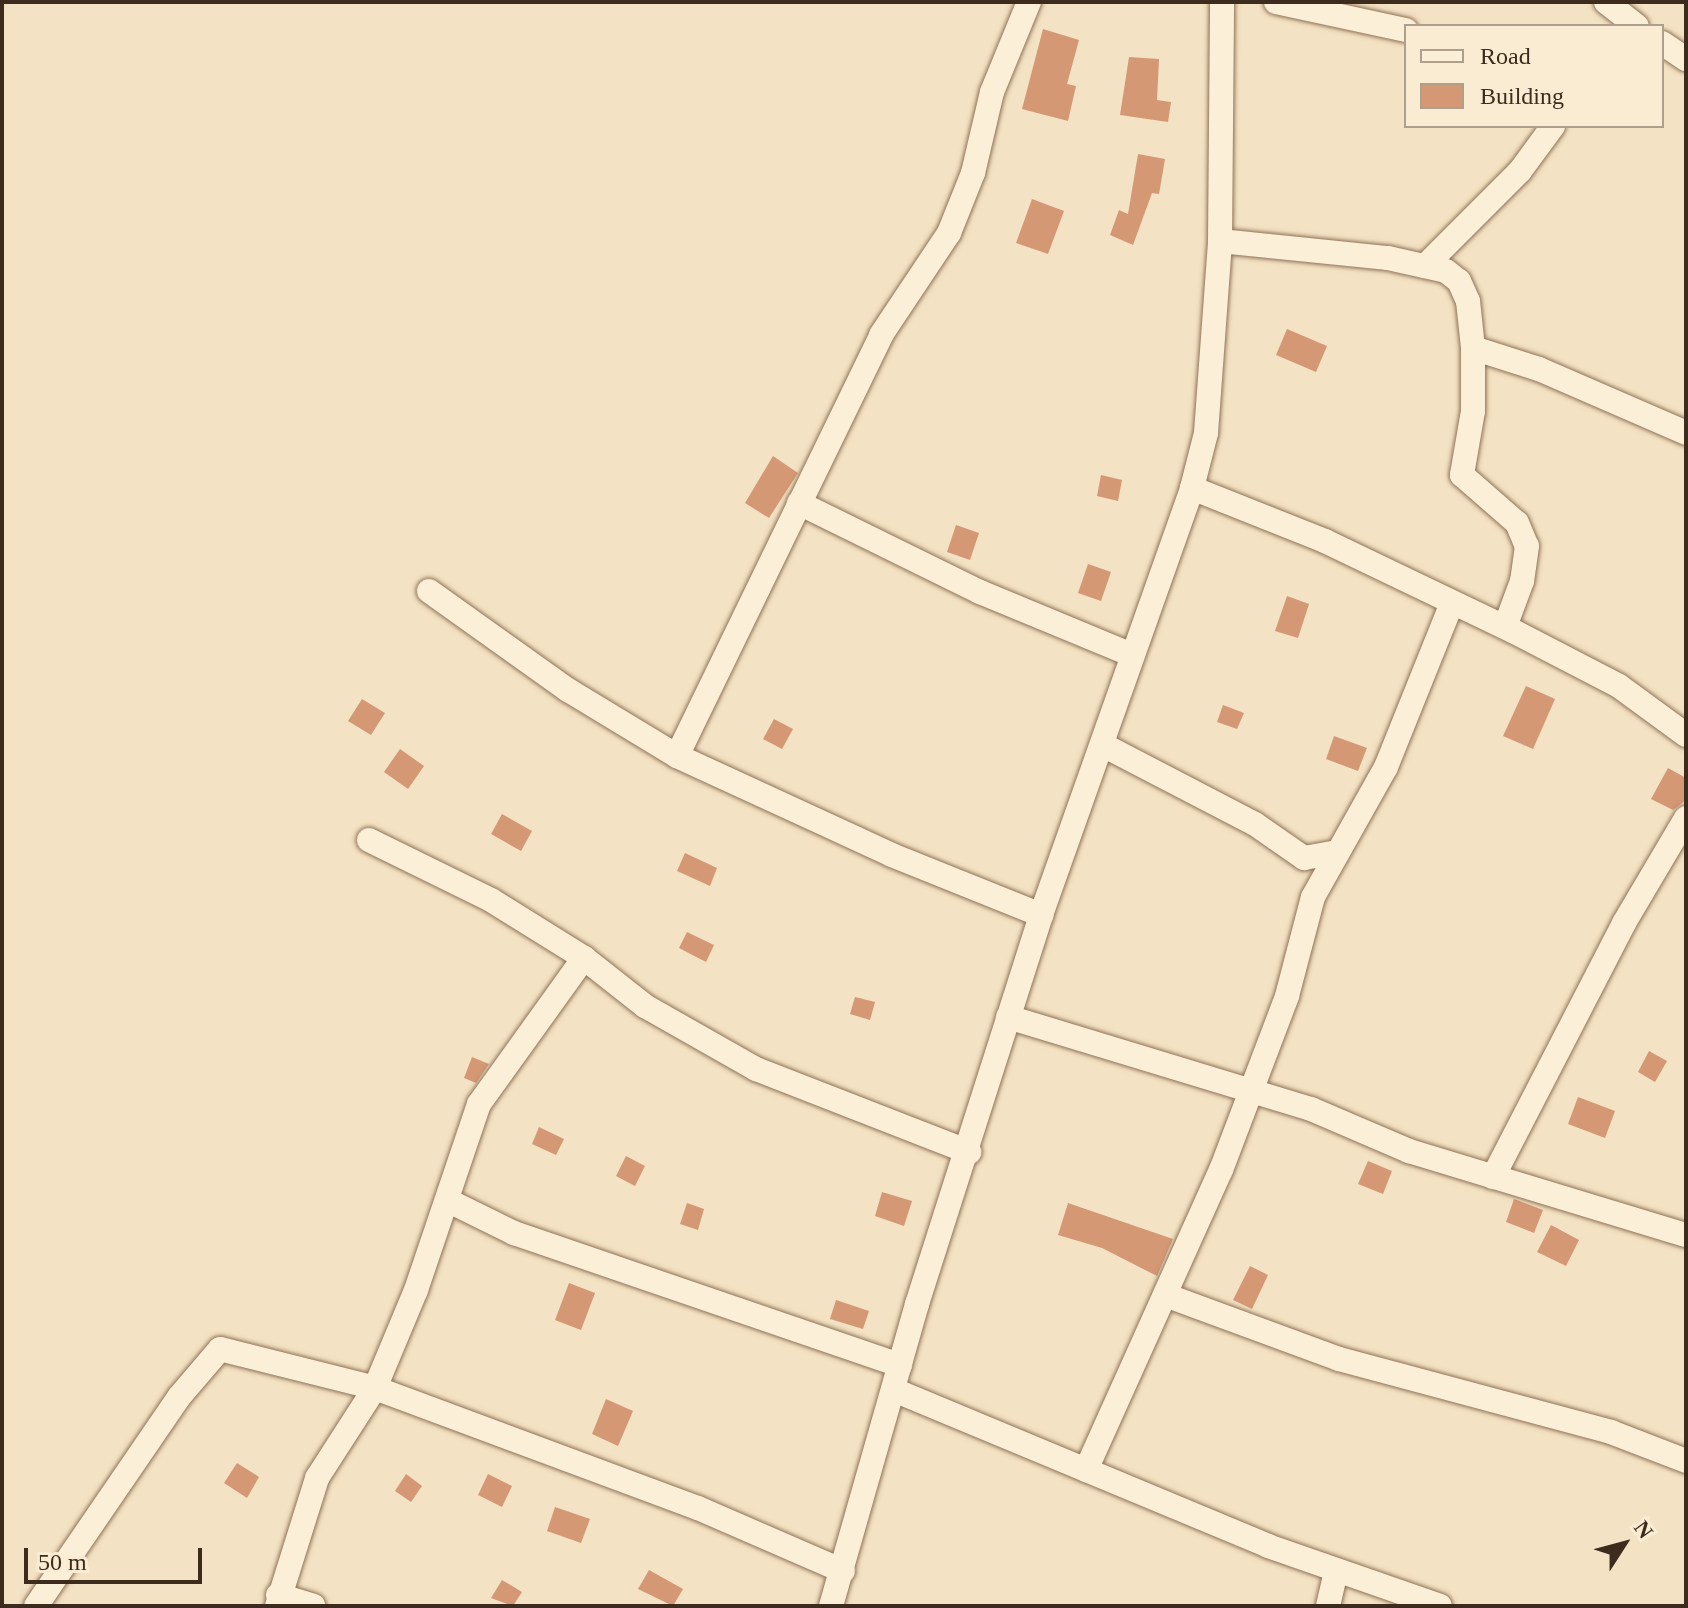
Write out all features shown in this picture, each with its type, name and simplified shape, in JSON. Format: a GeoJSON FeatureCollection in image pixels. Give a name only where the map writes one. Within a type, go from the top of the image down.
{"type":"FeatureCollection","features":[{"type":"Feature","properties":{"kind":"street"},"geometry":{"type":"LineString","coordinates":[[677,756],[881,335],[949,233],[973,173],[992,92],[1029,2]]}},
{"type":"Feature","properties":{"kind":"street"},"geometry":{"type":"LineString","coordinates":[[831,1606],[900,1365],[969,1152],[1008,1017],[1192,488],[1211,397],[1220,241],[1222,2]]}},
{"type":"Feature","properties":{"kind":"street"},"geometry":{"type":"LineString","coordinates":[[1276,2],[1404,30]]}},
{"type":"Feature","properties":{"kind":"street"},"geometry":{"type":"LineString","coordinates":[[1608,10],[1633,24]]}},
{"type":"Feature","properties":{"kind":"street"},"geometry":{"type":"LineString","coordinates":[[1664,44],[1686,59]]}},
{"type":"Feature","properties":{"kind":"street"},"geometry":{"type":"LineString","coordinates":[[1425,266],[1520,171],[1552,128]]}},
{"type":"Feature","properties":{"kind":"street"},"geometry":{"type":"LineString","coordinates":[[1220,241],[1344,250],[1446,271],[1459,281],[1468,301],[1473,348],[1473,411],[1462,475],[1468,486],[1517,523],[1527,546],[1522,581],[1505,627]]}},
{"type":"Feature","properties":{"kind":"street"},"geometry":{"type":"LineString","coordinates":[[1473,348],[1539,369],[1686,433]]}},
{"type":"Feature","properties":{"kind":"street"},"geometry":{"type":"LineString","coordinates":[[1192,488],[1325,541],[1505,627],[1619,686],[1686,735]]}},
{"type":"Feature","properties":{"kind":"street"},"geometry":{"type":"LineString","coordinates":[[799,503],[980,592],[1132,655]]}},
{"type":"Feature","properties":{"kind":"street"},"geometry":{"type":"LineString","coordinates":[[429,591],[568,690],[677,756],[892,855],[1041,915]]}},
{"type":"Feature","properties":{"kind":"street"},"geometry":{"type":"LineString","coordinates":[[1086,1470],[1165,1295],[1250,1093],[1287,996],[1313,897],[1386,767],[1452,603]]}},
{"type":"Feature","properties":{"kind":"street"},"geometry":{"type":"LineString","coordinates":[[1103,745],[1255,824],[1304,858],[1313,897]]}},
{"type":"Feature","properties":{"kind":"street"},"geometry":{"type":"LineString","coordinates":[[1493,1177],[1624,923],[1686,818]]}},
{"type":"Feature","properties":{"kind":"street"},"geometry":{"type":"LineString","coordinates":[[369,840],[491,900],[584,958],[645,1006],[756,1069],[969,1152]]}},
{"type":"Feature","properties":{"kind":"street"},"geometry":{"type":"LineString","coordinates":[[1304,858],[1337,852]]}},
{"type":"Feature","properties":{"kind":"street"},"geometry":{"type":"LineString","coordinates":[[313,1606],[277,1600],[317,1478],[375,1388],[447,1200],[479,1104],[584,958]]}},
{"type":"Feature","properties":{"kind":"street"},"geometry":{"type":"LineString","coordinates":[[1008,1017],[1250,1093],[1311,1109],[1409,1151],[1686,1235]]}},
{"type":"Feature","properties":{"kind":"street"},"geometry":{"type":"LineString","coordinates":[[447,1200],[514,1233],[900,1365]]}},
{"type":"Feature","properties":{"kind":"street"},"geometry":{"type":"LineString","coordinates":[[1165,1295],[1339,1359],[1611,1432],[1686,1461]]}},
{"type":"Feature","properties":{"kind":"street"},"geometry":{"type":"LineString","coordinates":[[36,1606],[179,1397],[220,1349],[375,1388],[698,1508],[843,1571]]}},
{"type":"Feature","properties":{"kind":"street"},"geometry":{"type":"LineString","coordinates":[[894,1390],[1336,1572],[1440,1606]]}},
{"type":"Feature","properties":{"kind":"street"},"geometry":{"type":"LineString","coordinates":[[1328,1606],[1336,1572]]}},
{"type":"Feature","properties":{"kind":"building"},"geometry":{"type":"Polygon","coordinates":[[[1043,29],[1079,40],[1067,84],[1076,86],[1068,121],[1022,109],[1043,29]]]}},
{"type":"Feature","properties":{"kind":"building"},"geometry":{"type":"Polygon","coordinates":[[[1129,57],[1159,59],[1157,100],[1171,102],[1168,122],[1120,115],[1129,57]]]}},
{"type":"Feature","properties":{"kind":"building"},"geometry":{"type":"Polygon","coordinates":[[[1138,154],[1165,159],[1159,194],[1152,193],[1133,245],[1110,235],[1119,210],[1128,214],[1138,154]]]}},
{"type":"Feature","properties":{"kind":"building"},"geometry":{"type":"Polygon","coordinates":[[[1032,199],[1064,211],[1048,254],[1016,243],[1032,199]]]}},
{"type":"Feature","properties":{"kind":"building"},"geometry":{"type":"Polygon","coordinates":[[[1287,329],[1327,346],[1316,372],[1276,355],[1287,329]]]}},
{"type":"Feature","properties":{"kind":"building"},"geometry":{"type":"Polygon","coordinates":[[[773,456],[798,473],[769,518],[745,503],[773,456]]]}},
{"type":"Feature","properties":{"kind":"building"},"geometry":{"type":"Polygon","coordinates":[[[1101,475],[1122,480],[1118,501],[1097,496],[1101,475]]]}},
{"type":"Feature","properties":{"kind":"building"},"geometry":{"type":"Polygon","coordinates":[[[956,525],[979,533],[970,560],[947,552],[956,525]]]}},
{"type":"Feature","properties":{"kind":"building"},"geometry":{"type":"Polygon","coordinates":[[[1088,564],[1111,572],[1101,601],[1078,593],[1088,564]]]}},
{"type":"Feature","properties":{"kind":"building"},"geometry":{"type":"Polygon","coordinates":[[[1287,596],[1309,604],[1298,638],[1275,631],[1287,596]]]}},
{"type":"Feature","properties":{"kind":"building"},"geometry":{"type":"Polygon","coordinates":[[[1526,686],[1555,699],[1533,749],[1503,736],[1526,686]]]}},
{"type":"Feature","properties":{"kind":"building"},"geometry":{"type":"Polygon","coordinates":[[[362,699],[385,713],[371,735],[348,721],[362,699]]]}},
{"type":"Feature","properties":{"kind":"building"},"geometry":{"type":"Polygon","coordinates":[[[1223,705],[1244,713],[1237,729],[1217,722],[1223,705]]]}},
{"type":"Feature","properties":{"kind":"building"},"geometry":{"type":"Polygon","coordinates":[[[774,719],[793,729],[782,749],[763,739],[774,719]]]}},
{"type":"Feature","properties":{"kind":"building"},"geometry":{"type":"Polygon","coordinates":[[[1334,736],[1367,748],[1358,771],[1326,759],[1334,736]]]}},
{"type":"Feature","properties":{"kind":"building"},"geometry":{"type":"Polygon","coordinates":[[[400,749],[424,766],[408,789],[384,772],[400,749]]]}},
{"type":"Feature","properties":{"kind":"building"},"geometry":{"type":"Polygon","coordinates":[[[1668,768],[1686,778],[1686,800],[1673,810],[1651,799],[1668,768]]]}},
{"type":"Feature","properties":{"kind":"building"},"geometry":{"type":"Polygon","coordinates":[[[502,814],[532,831],[521,851],[491,834],[502,814]]]}},
{"type":"Feature","properties":{"kind":"building"},"geometry":{"type":"Polygon","coordinates":[[[685,853],[717,868],[710,886],[677,871],[685,853]]]}},
{"type":"Feature","properties":{"kind":"building"},"geometry":{"type":"Polygon","coordinates":[[[687,932],[714,945],[706,962],[679,948],[687,932]]]}},
{"type":"Feature","properties":{"kind":"building"},"geometry":{"type":"Polygon","coordinates":[[[855,997],[875,1002],[870,1020],[850,1014],[855,997]]]}},
{"type":"Feature","properties":{"kind":"building"},"geometry":{"type":"Polygon","coordinates":[[[1649,1051],[1667,1061],[1655,1082],[1638,1072],[1649,1051]]]}},
{"type":"Feature","properties":{"kind":"building"},"geometry":{"type":"Polygon","coordinates":[[[472,1057],[489,1064],[476,1083],[464,1078],[472,1057]]]}},
{"type":"Feature","properties":{"kind":"building"},"geometry":{"type":"Polygon","coordinates":[[[1578,1097],[1615,1111],[1605,1138],[1568,1124],[1578,1097]]]}},
{"type":"Feature","properties":{"kind":"building"},"geometry":{"type":"Polygon","coordinates":[[[539,1127],[564,1139],[556,1155],[532,1144],[539,1127]]]}},
{"type":"Feature","properties":{"kind":"building"},"geometry":{"type":"Polygon","coordinates":[[[626,1156],[645,1166],[635,1186],[616,1176],[626,1156]]]}},
{"type":"Feature","properties":{"kind":"building"},"geometry":{"type":"Polygon","coordinates":[[[1368,1161],[1392,1171],[1383,1194],[1358,1184],[1368,1161]]]}},
{"type":"Feature","properties":{"kind":"building"},"geometry":{"type":"Polygon","coordinates":[[[882,1192],[912,1201],[904,1226],[875,1216],[882,1192]]]}},
{"type":"Feature","properties":{"kind":"building"},"geometry":{"type":"Polygon","coordinates":[[[1514,1199],[1543,1210],[1534,1233],[1506,1222],[1514,1199]]]}},
{"type":"Feature","properties":{"kind":"building"},"geometry":{"type":"Polygon","coordinates":[[[687,1203],[704,1209],[698,1230],[680,1224],[687,1203]]]}},
{"type":"Feature","properties":{"kind":"building"},"geometry":{"type":"Polygon","coordinates":[[[1068,1203],[1173,1239],[1157,1276],[1102,1248],[1058,1235],[1068,1203]]]}},
{"type":"Feature","properties":{"kind":"building"},"geometry":{"type":"Polygon","coordinates":[[[1551,1225],[1579,1240],[1566,1266],[1537,1252],[1551,1225]]]}},
{"type":"Feature","properties":{"kind":"building"},"geometry":{"type":"Polygon","coordinates":[[[1250,1266],[1268,1275],[1252,1309],[1233,1300],[1250,1266]]]}},
{"type":"Feature","properties":{"kind":"building"},"geometry":{"type":"Polygon","coordinates":[[[569,1283],[595,1293],[581,1330],[555,1320],[569,1283]]]}},
{"type":"Feature","properties":{"kind":"building"},"geometry":{"type":"Polygon","coordinates":[[[836,1300],[869,1311],[863,1329],[830,1319],[836,1300]]]}},
{"type":"Feature","properties":{"kind":"building"},"geometry":{"type":"Polygon","coordinates":[[[606,1399],[633,1411],[618,1446],[592,1434],[606,1399]]]}},
{"type":"Feature","properties":{"kind":"building"},"geometry":{"type":"Polygon","coordinates":[[[237,1463],[259,1477],[247,1498],[224,1483],[237,1463]]]}},
{"type":"Feature","properties":{"kind":"building"},"geometry":{"type":"Polygon","coordinates":[[[406,1474],[422,1486],[411,1502],[395,1491],[406,1474]]]}},
{"type":"Feature","properties":{"kind":"building"},"geometry":{"type":"Polygon","coordinates":[[[488,1474],[512,1486],[502,1507],[478,1495],[488,1474]]]}},
{"type":"Feature","properties":{"kind":"building"},"geometry":{"type":"Polygon","coordinates":[[[555,1507],[590,1519],[581,1543],[547,1531],[555,1507]]]}},
{"type":"Feature","properties":{"kind":"building"},"geometry":{"type":"Polygon","coordinates":[[[649,1570],[683,1589],[673,1606],[638,1589],[649,1570]]]}},
{"type":"Feature","properties":{"kind":"building"},"geometry":{"type":"Polygon","coordinates":[[[502,1580],[522,1592],[513,1606],[491,1598],[502,1580]]]}}]}
